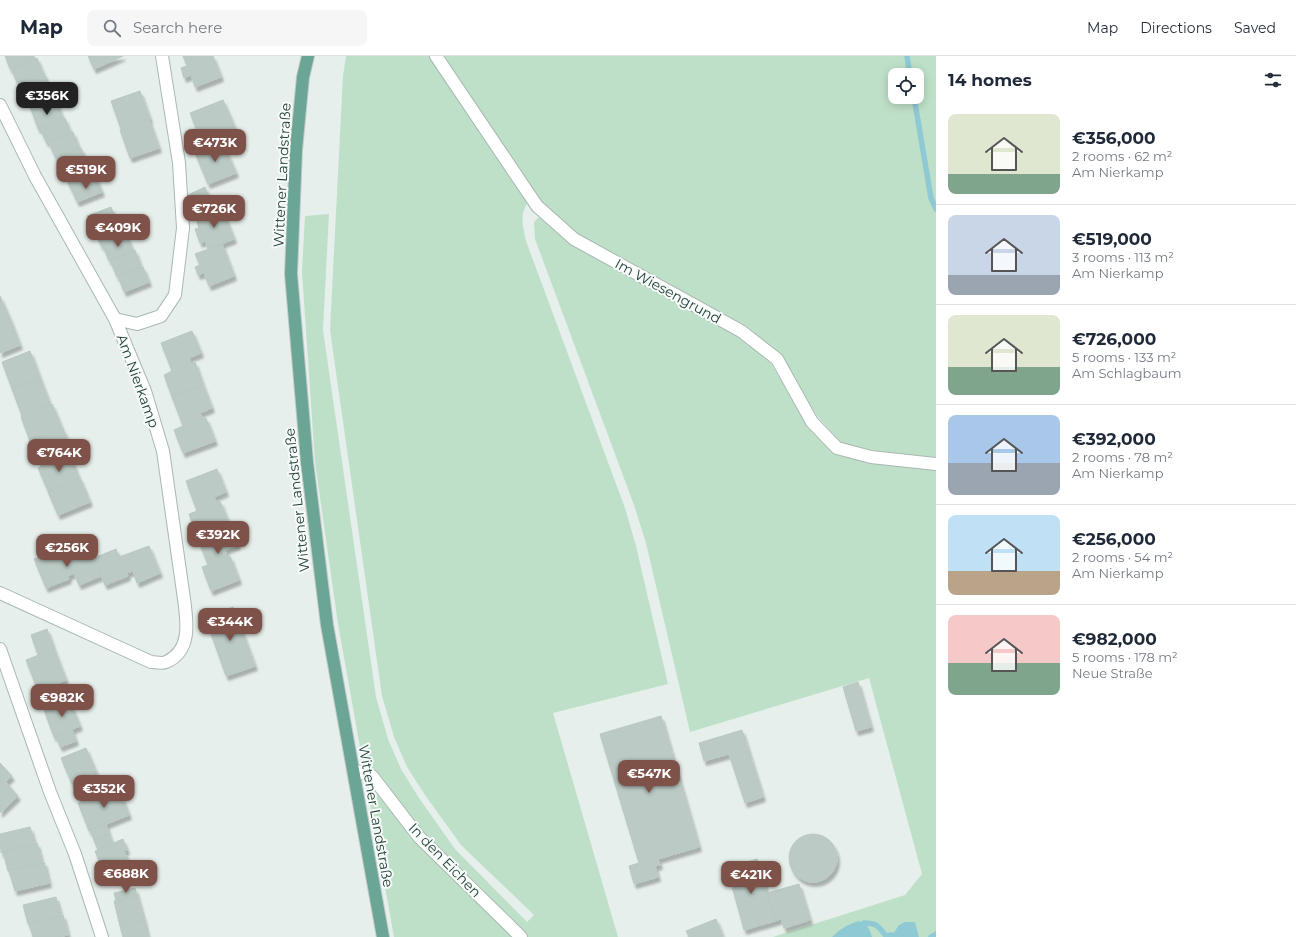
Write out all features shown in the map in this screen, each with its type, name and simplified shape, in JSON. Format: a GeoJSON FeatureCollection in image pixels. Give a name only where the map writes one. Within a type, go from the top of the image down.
{"type":"FeatureCollection","features":[{"type":"Feature","properties":{"kind":"main road","name":"Wittener Landstraße"},"geometry":{"type":"LineString","coordinates":[[308,56],[302,77],[296,150],[291,274],[307,462],[327,626],[382,937]]}},
{"type":"Feature","properties":{"kind":"street"},"geometry":{"type":"LineString","coordinates":[[115,319],[137,324],[161,316],[175,295],[183,228],[179,163],[162,56]]}},
{"type":"Feature","properties":{"kind":"street","name":"Im Wiesengrund"},"geometry":{"type":"LineString","coordinates":[[436,56],[536,206],[574,239],[741,331],[777,359],[812,422],[837,448],[871,458],[936,464]]}},
{"type":"Feature","properties":{"kind":"street","name":"Am Nierkamp"},"geometry":{"type":"LineString","coordinates":[[0,104],[35,176],[115,319],[145,391],[163,451],[187,617],[187,638],[179,653],[165,663],[151,662],[0,593]]}},
{"type":"Feature","properties":{"kind":"street"},"geometry":{"type":"LineString","coordinates":[[0,649],[50,792],[75,854],[102,937]]}},
{"type":"Feature","properties":{"kind":"street","name":"In den Eichen"},"geometry":{"type":"LineString","coordinates":[[353,770],[372,776],[419,837],[521,937]]}},
{"type":"Feature","properties":{"kind":"green space"},"geometry":{"type":"Polygon","coordinates":[[[346,56],[430,56],[528,202],[523,211],[523,225],[526,241],[625,508],[636,546],[668,684],[553,713],[618,937],[394,937],[338,624],[315,462],[302,272],[305,216],[329,214],[323,330],[376,697],[388,739],[401,769],[419,798],[455,849],[527,922],[534,915],[461,845],[425,795],[407,767],[394,737],[382,696],[330,330],[343,76],[346,56]]]}},
{"type":"Feature","properties":{"kind":"green space"},"geometry":{"type":"Polygon","coordinates":[[[441,56],[936,56],[936,458],[871,450],[841,443],[818,417],[780,357],[745,325],[577,235],[539,203],[441,56]]]}},
{"type":"Feature","properties":{"kind":"green space"},"geometry":{"type":"Polygon","coordinates":[[[539,217],[570,244],[737,335],[770,362],[808,426],[834,452],[936,469],[936,937],[773,937],[905,895],[922,874],[869,678],[690,732],[646,543],[634,505],[535,239],[534,222],[539,217]]]}},
{"type":"Feature","properties":{"kind":"water"},"geometry":{"type":"Polygon","coordinates":[[[859,921],[868,927],[872,937],[832,937],[844,927],[859,921]]]}},
{"type":"Feature","properties":{"kind":"water"},"geometry":{"type":"Polygon","coordinates":[[[905,922],[915,922],[919,937],[891,937],[899,925],[905,922]]]}},
{"type":"Feature","properties":{"kind":"building"},"geometry":{"type":"Polygon","coordinates":[[[5,56],[34,56],[35,59],[10,69],[5,56]]]}},
{"type":"Feature","properties":{"kind":"building"},"geometry":{"type":"Polygon","coordinates":[[[88,56],[123,56],[94,69],[88,56]]]}},
{"type":"Feature","properties":{"kind":"building"},"geometry":{"type":"Polygon","coordinates":[[[183,56],[213,56],[221,77],[195,87],[191,75],[184,78],[181,68],[187,66],[183,56]]]}},
{"type":"Feature","properties":{"kind":"building"},"geometry":{"type":"Polygon","coordinates":[[[37,58],[43,73],[17,83],[11,68],[37,58]]]}},
{"type":"Feature","properties":{"kind":"building"},"geometry":{"type":"Polygon","coordinates":[[[44,73],[49,88],[25,97],[19,82],[44,73]]]}},
{"type":"Feature","properties":{"kind":"building"},"geometry":{"type":"Polygon","coordinates":[[[51,87],[57,103],[32,112],[26,97],[51,87]]]}},
{"type":"Feature","properties":{"kind":"building"},"geometry":{"type":"Polygon","coordinates":[[[140,91],[150,119],[121,129],[111,101],[140,91]]]}},
{"type":"Feature","properties":{"kind":"building"},"geometry":{"type":"Polygon","coordinates":[[[223,100],[238,135],[204,149],[190,113],[223,100]]]}},
{"type":"Feature","properties":{"kind":"building"},"geometry":{"type":"Polygon","coordinates":[[[57,103],[63,119],[38,129],[32,112],[57,103]]]}},
{"type":"Feature","properties":{"kind":"building"},"geometry":{"type":"Polygon","coordinates":[[[65,118],[71,133],[46,142],[40,128],[65,118]]]}},
{"type":"Feature","properties":{"kind":"building"},"geometry":{"type":"Polygon","coordinates":[[[149,120],[159,148],[130,158],[120,130],[149,120]]]}},
{"type":"Feature","properties":{"kind":"building"},"geometry":{"type":"Polygon","coordinates":[[[73,132],[79,148],[55,157],[48,141],[73,132]]]}},
{"type":"Feature","properties":{"kind":"building"},"geometry":{"type":"Polygon","coordinates":[[[222,141],[236,173],[208,184],[195,153],[222,141]]]}},
{"type":"Feature","properties":{"kind":"building"},"geometry":{"type":"Polygon","coordinates":[[[81,148],[87,163],[63,173],[56,157],[81,148]]]}},
{"type":"Feature","properties":{"kind":"building"},"geometry":{"type":"Polygon","coordinates":[[[88,163],[95,178],[70,188],[64,172],[88,163]]]}},
{"type":"Feature","properties":{"kind":"building"},"geometry":{"type":"Polygon","coordinates":[[[96,178],[102,192],[77,202],[71,188],[96,178]]]}},
{"type":"Feature","properties":{"kind":"building"},"geometry":{"type":"Polygon","coordinates":[[[205,187],[209,197],[192,205],[188,195],[205,187]]]}},
{"type":"Feature","properties":{"kind":"building"},"geometry":{"type":"Polygon","coordinates":[[[111,207],[117,222],[94,231],[87,216],[111,207]]]}},
{"type":"Feature","properties":{"kind":"building"},"geometry":{"type":"Polygon","coordinates":[[[222,208],[234,239],[208,249],[205,241],[200,243],[195,229],[199,228],[196,218],[222,208]]]}},
{"type":"Feature","properties":{"kind":"building"},"geometry":{"type":"Polygon","coordinates":[[[119,221],[126,237],[101,246],[95,231],[119,221]]]}},
{"type":"Feature","properties":{"kind":"building"},"geometry":{"type":"Polygon","coordinates":[[[127,236],[133,251],[109,261],[103,246],[127,236]]]}},
{"type":"Feature","properties":{"kind":"building"},"geometry":{"type":"Polygon","coordinates":[[[222,244],[234,276],[209,286],[204,273],[198,275],[195,267],[200,265],[195,254],[222,244]]]}},
{"type":"Feature","properties":{"kind":"building"},"geometry":{"type":"Polygon","coordinates":[[[135,250],[141,267],[117,277],[110,260],[135,250]]]}},
{"type":"Feature","properties":{"kind":"building"},"geometry":{"type":"Polygon","coordinates":[[[143,267],[149,282],[124,292],[118,276],[143,267]]]}},
{"type":"Feature","properties":{"kind":"building"},"geometry":{"type":"Polygon","coordinates":[[[0,296],[10,319],[0,323],[0,296]]]}},
{"type":"Feature","properties":{"kind":"building"},"geometry":{"type":"Polygon","coordinates":[[[10,319],[20,345],[0,353],[0,324],[10,319]]]}},
{"type":"Feature","properties":{"kind":"building"},"geometry":{"type":"Polygon","coordinates":[[[192,331],[201,353],[189,358],[191,363],[195,362],[203,385],[172,397],[164,375],[172,371],[161,343],[192,331]]]}},
{"type":"Feature","properties":{"kind":"building"},"geometry":{"type":"Polygon","coordinates":[[[30,351],[40,378],[12,389],[2,362],[30,351]]]}},
{"type":"Feature","properties":{"kind":"building"},"geometry":{"type":"Polygon","coordinates":[[[40,378],[50,404],[22,416],[12,389],[40,378]]]}},
{"type":"Feature","properties":{"kind":"building"},"geometry":{"type":"Polygon","coordinates":[[[203,385],[212,408],[200,413],[203,419],[206,418],[215,441],[183,453],[174,430],[183,426],[172,397],[203,385]]]}},
{"type":"Feature","properties":{"kind":"building"},"geometry":{"type":"Polygon","coordinates":[[[52,404],[62,428],[30,441],[21,417],[52,404]]]}},
{"type":"Feature","properties":{"kind":"building"},"geometry":{"type":"Polygon","coordinates":[[[63,429],[73,453],[41,466],[31,442],[63,429]]]}},
{"type":"Feature","properties":{"kind":"building"},"geometry":{"type":"Polygon","coordinates":[[[70,455],[79,478],[48,491],[38,468],[70,455]]]}},
{"type":"Feature","properties":{"kind":"building"},"geometry":{"type":"Polygon","coordinates":[[[217,469],[226,492],[214,497],[217,503],[220,501],[228,521],[196,534],[189,514],[197,511],[186,481],[217,469]]]}},
{"type":"Feature","properties":{"kind":"building"},"geometry":{"type":"Polygon","coordinates":[[[80,478],[90,502],[58,515],[48,492],[80,478]]]}},
{"type":"Feature","properties":{"kind":"building"},"geometry":{"type":"Polygon","coordinates":[[[228,521],[238,545],[225,550],[227,557],[230,556],[239,580],[211,591],[202,567],[208,565],[196,534],[228,521]]]}},
{"type":"Feature","properties":{"kind":"building"},"geometry":{"type":"Polygon","coordinates":[[[149,546],[160,573],[137,583],[133,571],[127,573],[128,576],[105,585],[94,558],[116,549],[119,557],[149,546]]]}},
{"type":"Feature","properties":{"kind":"building"},"geometry":{"type":"Polygon","coordinates":[[[90,548],[101,576],[79,585],[74,573],[68,576],[69,579],[46,588],[34,559],[57,550],[61,560],[90,548]]]}},
{"type":"Feature","properties":{"kind":"building"},"geometry":{"type":"Polygon","coordinates":[[[233,607],[255,666],[226,676],[205,617],[233,607]]]}},
{"type":"Feature","properties":{"kind":"building"},"geometry":{"type":"Polygon","coordinates":[[[47,629],[54,649],[38,655],[31,635],[47,629]]]}},
{"type":"Feature","properties":{"kind":"building"},"geometry":{"type":"Polygon","coordinates":[[[54,649],[66,680],[38,691],[26,660],[54,649]]]}},
{"type":"Feature","properties":{"kind":"building"},"geometry":{"type":"Polygon","coordinates":[[[858,682],[871,727],[856,731],[843,687],[858,682]]]}},
{"type":"Feature","properties":{"kind":"building"},"geometry":{"type":"Polygon","coordinates":[[[69,700],[80,726],[54,737],[44,710],[69,700]]]}},
{"type":"Feature","properties":{"kind":"building"},"geometry":{"type":"Polygon","coordinates":[[[661,716],[699,847],[658,859],[660,865],[655,866],[658,877],[634,884],[629,866],[639,863],[600,734],[661,716]]]}},
{"type":"Feature","properties":{"kind":"building"},"geometry":{"type":"Polygon","coordinates":[[[72,730],[76,741],[60,747],[56,736],[72,730]]]}},
{"type":"Feature","properties":{"kind":"building"},"geometry":{"type":"Polygon","coordinates":[[[742,730],[763,797],[745,803],[729,754],[704,761],[699,743],[742,730]]]}},
{"type":"Feature","properties":{"kind":"building"},"geometry":{"type":"Polygon","coordinates":[[[86,748],[97,774],[72,784],[61,758],[86,748]]]}},
{"type":"Feature","properties":{"kind":"building"},"geometry":{"type":"Polygon","coordinates":[[[0,763],[12,776],[0,787],[0,763]]]}},
{"type":"Feature","properties":{"kind":"building"},"geometry":{"type":"Polygon","coordinates":[[[90,776],[93,785],[76,792],[73,783],[90,776]]]}},
{"type":"Feature","properties":{"kind":"building"},"geometry":{"type":"Polygon","coordinates":[[[6,782],[18,796],[0,813],[0,787],[6,782]]]}},
{"type":"Feature","properties":{"kind":"building"},"geometry":{"type":"Polygon","coordinates":[[[118,787],[129,815],[89,831],[78,803],[118,787]]]}},
{"type":"Feature","properties":{"kind":"building"},"geometry":{"type":"Polygon","coordinates":[[[106,824],[109,834],[94,840],[90,830],[106,824]]]}},
{"type":"Feature","properties":{"kind":"building"},"geometry":{"type":"Polygon","coordinates":[[[30,827],[35,844],[1,853],[0,834],[30,827]]]}},
{"type":"Feature","properties":{"kind":"building"},"geometry":{"type":"Polygon","coordinates":[[[109,834],[113,843],[98,850],[94,840],[109,834]]]}},
{"type":"Feature","properties":{"kind":"building"},"geometry":{"type":"Polygon","coordinates":[[[808,834],[818,834],[827,838],[833,844],[836,849],[836,867],[827,878],[818,882],[808,882],[799,878],[793,872],[789,863],[789,853],[793,844],[799,838],[808,834]]]}},
{"type":"Feature","properties":{"kind":"building"},"geometry":{"type":"Polygon","coordinates":[[[123,839],[127,850],[124,851],[131,868],[106,878],[95,851],[123,839]]]}},
{"type":"Feature","properties":{"kind":"building"},"geometry":{"type":"Polygon","coordinates":[[[37,843],[42,863],[8,871],[3,852],[37,843]]]}},
{"type":"Feature","properties":{"kind":"building"},"geometry":{"type":"Polygon","coordinates":[[[757,859],[775,921],[744,930],[727,868],[757,859]]]}},
{"type":"Feature","properties":{"kind":"building"},"geometry":{"type":"Polygon","coordinates":[[[44,862],[49,883],[15,891],[9,871],[44,862]]]}},
{"type":"Feature","properties":{"kind":"building"},"geometry":{"type":"Polygon","coordinates":[[[799,884],[810,920],[784,928],[781,919],[775,921],[767,893],[799,884]]]}},
{"type":"Feature","properties":{"kind":"building"},"geometry":{"type":"Polygon","coordinates":[[[135,888],[137,895],[116,900],[114,893],[135,888]]]}},
{"type":"Feature","properties":{"kind":"building"},"geometry":{"type":"Polygon","coordinates":[[[137,895],[144,920],[120,926],[114,901],[137,895]]]}},
{"type":"Feature","properties":{"kind":"building"},"geometry":{"type":"Polygon","coordinates":[[[56,897],[61,916],[28,924],[23,905],[56,897]]]}},
{"type":"Feature","properties":{"kind":"building"},"geometry":{"type":"Polygon","coordinates":[[[63,915],[68,935],[57,937],[33,937],[29,924],[63,915]]]}},
{"type":"Feature","properties":{"kind":"building"},"geometry":{"type":"Polygon","coordinates":[[[716,919],[723,937],[689,937],[686,931],[716,919]]]}},
{"type":"Feature","properties":{"kind":"building"},"geometry":{"type":"Polygon","coordinates":[[[144,920],[148,937],[123,937],[120,926],[144,920]]]}},
{"type":"Feature","properties":{"kind":"waterway"},"geometry":{"type":"LineString","coordinates":[[907,56],[909,68]]}},
{"type":"Feature","properties":{"kind":"waterway"},"geometry":{"type":"LineString","coordinates":[[915,104],[931,198],[936,209]]}},
{"type":"Feature","properties":{"kind":"waterway"},"geometry":{"type":"LineString","coordinates":[[864,923],[877,926],[886,936],[892,935]]}},
{"type":"Feature","properties":{"kind":"waterway"},"geometry":{"type":"LineString","coordinates":[[931,937],[936,934]]}}]}
